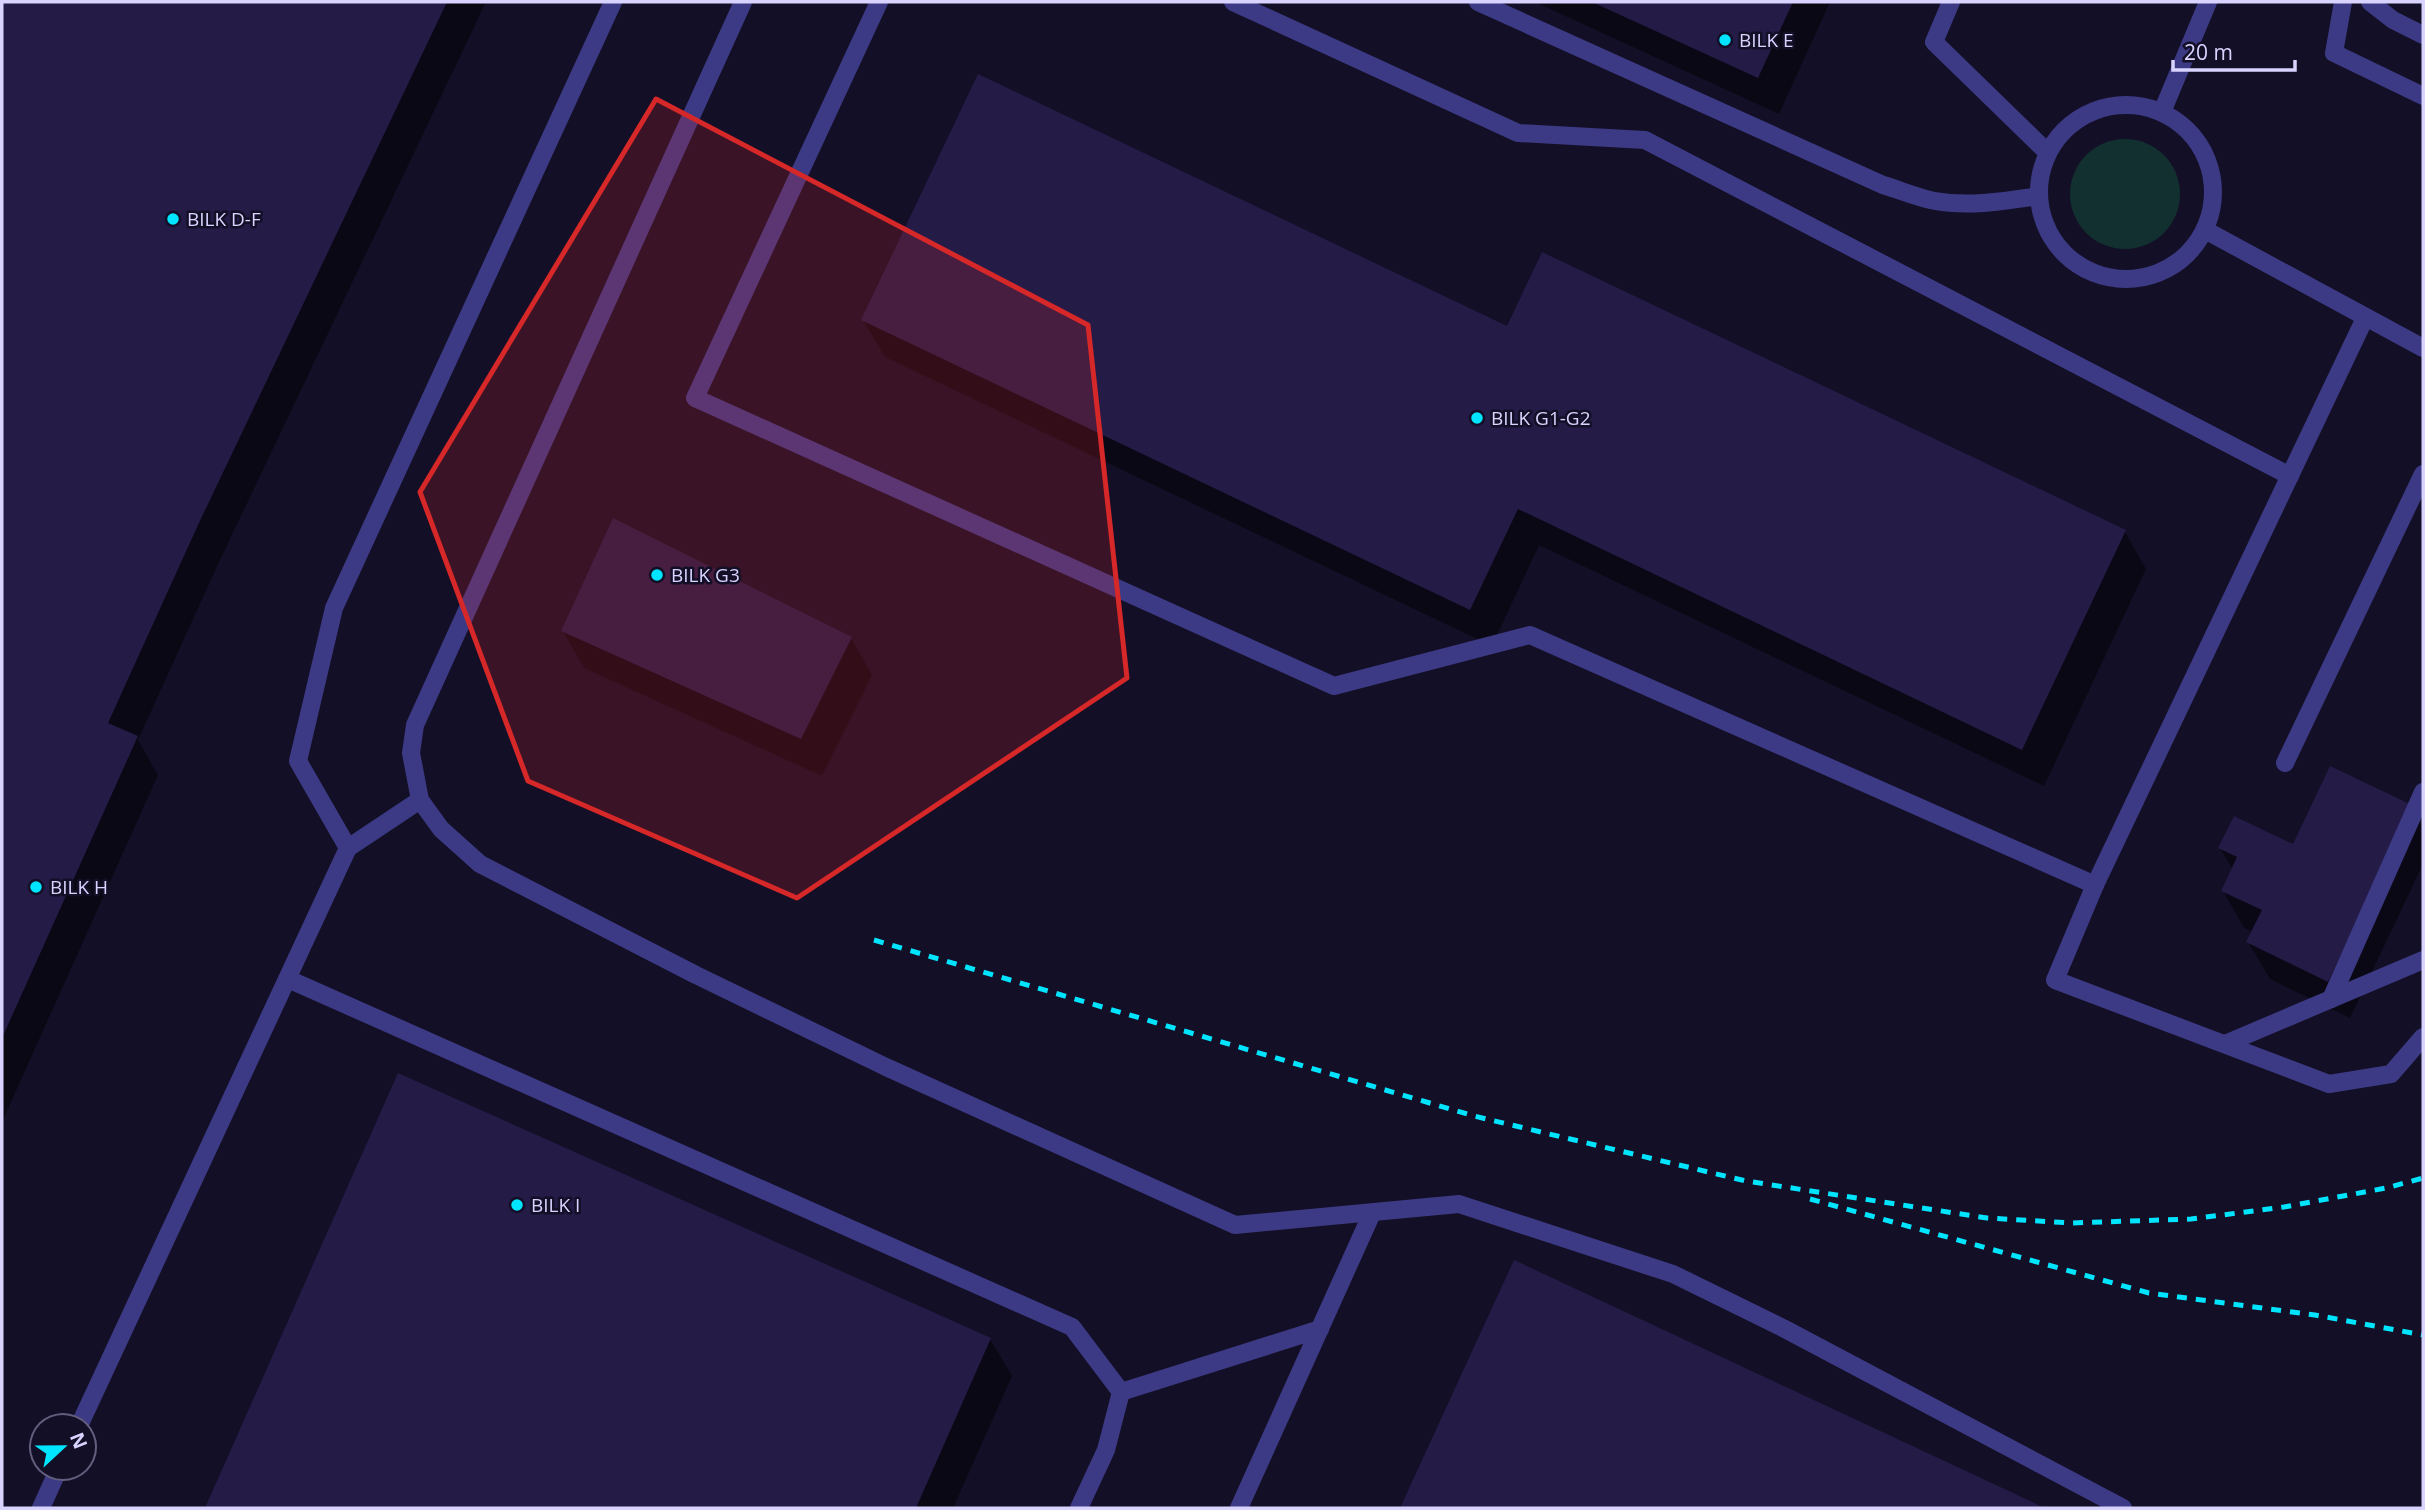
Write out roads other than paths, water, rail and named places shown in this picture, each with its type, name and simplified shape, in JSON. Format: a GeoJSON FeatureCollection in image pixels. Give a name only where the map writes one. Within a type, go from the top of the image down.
{"type":"FeatureCollection","features":[{"type":"Feature","properties":{"kind":"street"},"geometry":{"type":"LineString","coordinates":[[348,848],[298,761],[334,608],[613,2]]}},
{"type":"Feature","properties":{"kind":"street"},"geometry":{"type":"LineString","coordinates":[[743,2],[415,725],[411,752],[420,800],[441,829],[480,864],[696,975],[886,1067],[1235,1226],[1460,1204],[1672,1274],[1783,1328],[2123,1508]]}},
{"type":"Feature","properties":{"kind":"street"},"geometry":{"type":"LineString","coordinates":[[879,2],[695,398],[1334,686],[1530,635],[2095,885]]}},
{"type":"Feature","properties":{"kind":"street"},"geometry":{"type":"LineString","coordinates":[[1233,2],[1518,133],[1645,140],[2290,476]]}},
{"type":"Feature","properties":{"kind":"street"},"geometry":{"type":"LineString","coordinates":[[1478,2],[1883,185],[1933,201],[1988,204],[2039,196]]}},
{"type":"Feature","properties":{"kind":"street"},"geometry":{"type":"LineString","coordinates":[[1951,2],[1934,42],[2048,153]]}},
{"type":"Feature","properties":{"kind":"street"},"geometry":{"type":"LineString","coordinates":[[2162,112],[2208,2]]}},
{"type":"Feature","properties":{"kind":"street"},"geometry":{"type":"LineString","coordinates":[[2343,2],[2334,53],[2423,96]]}},
{"type":"Feature","properties":{"kind":"street"},"geometry":{"type":"LineString","coordinates":[[2370,2],[2393,20],[2423,35]]}},
{"type":"Feature","properties":{"kind":"street"},"geometry":{"type":"LineString","coordinates":[[2134,104],[2162,112],[2185,127],[2203,149],[2212,175],[2213,203],[2205,230],[2189,253],[2167,270],[2140,278],[2112,278],[2085,269],[2072,261],[2061,250],[2045,225],[2039,196],[2039,181],[2048,153],[2056,140],[2077,119],[2104,107],[2134,104]]}},
{"type":"Feature","properties":{"kind":"street"},"geometry":{"type":"LineString","coordinates":[[2205,230],[2423,348]]}},
{"type":"Feature","properties":{"kind":"street"},"geometry":{"type":"LineString","coordinates":[[2365,318],[2095,885],[2055,980],[2329,1084],[2391,1074],[2423,1037]]}},
{"type":"Feature","properties":{"kind":"street"},"geometry":{"type":"LineString","coordinates":[[2286,764],[2423,474]]}},
{"type":"Feature","properties":{"kind":"street"},"geometry":{"type":"LineString","coordinates":[[2331,999],[2423,792]]}},
{"type":"Feature","properties":{"kind":"street"},"geometry":{"type":"LineString","coordinates":[[86,1412],[348,848],[420,800]]}},
{"type":"Feature","properties":{"kind":"street"},"geometry":{"type":"LineString","coordinates":[[2225,1044],[2423,960]]}},
{"type":"Feature","properties":{"kind":"street"},"geometry":{"type":"LineString","coordinates":[[288,979],[1072,1327],[1121,1392]]}},
{"type":"Feature","properties":{"kind":"street"},"geometry":{"type":"LineString","coordinates":[[1239,1508],[1372,1213]]}},
{"type":"Feature","properties":{"kind":"street"},"geometry":{"type":"LineString","coordinates":[[1121,1392],[1320,1329]]}},
{"type":"Feature","properties":{"kind":"street"},"geometry":{"type":"LineString","coordinates":[[1079,1508],[1107,1450],[1121,1392]]}},
{"type":"Feature","properties":{"kind":"street"},"geometry":{"type":"LineString","coordinates":[[40,1508],[52,1482]]}},
{"type":"Feature","properties":{"kind":"railway"},"geometry":{"type":"LineString","coordinates":[[874,940],[1474,1116],[1746,1181],[1987,1218],[2071,1223],[2191,1219],[2284,1207],[2386,1188],[2423,1178]]}},
{"type":"Feature","properties":{"kind":"railway"},"geometry":{"type":"LineString","coordinates":[[1810,1199],[2149,1293],[2315,1315],[2423,1335]]}},
{"type":"Feature","properties":{"kind":"place","name":"BILK E"},"geometry":{"type":"Point","coordinates":[1725,40]}},
{"type":"Feature","properties":{"kind":"place","name":"BILK D-F"},"geometry":{"type":"Point","coordinates":[173,219]}},
{"type":"Feature","properties":{"kind":"place","name":"BILK G1-G2"},"geometry":{"type":"Point","coordinates":[1477,418]}},
{"type":"Feature","properties":{"kind":"place","name":"BILK G3"},"geometry":{"type":"Point","coordinates":[657,575]}},
{"type":"Feature","properties":{"kind":"place","name":"BILK H"},"geometry":{"type":"Point","coordinates":[36,887]}},
{"type":"Feature","properties":{"kind":"place","name":"BILK I"},"geometry":{"type":"Point","coordinates":[517,1205]}}]}
